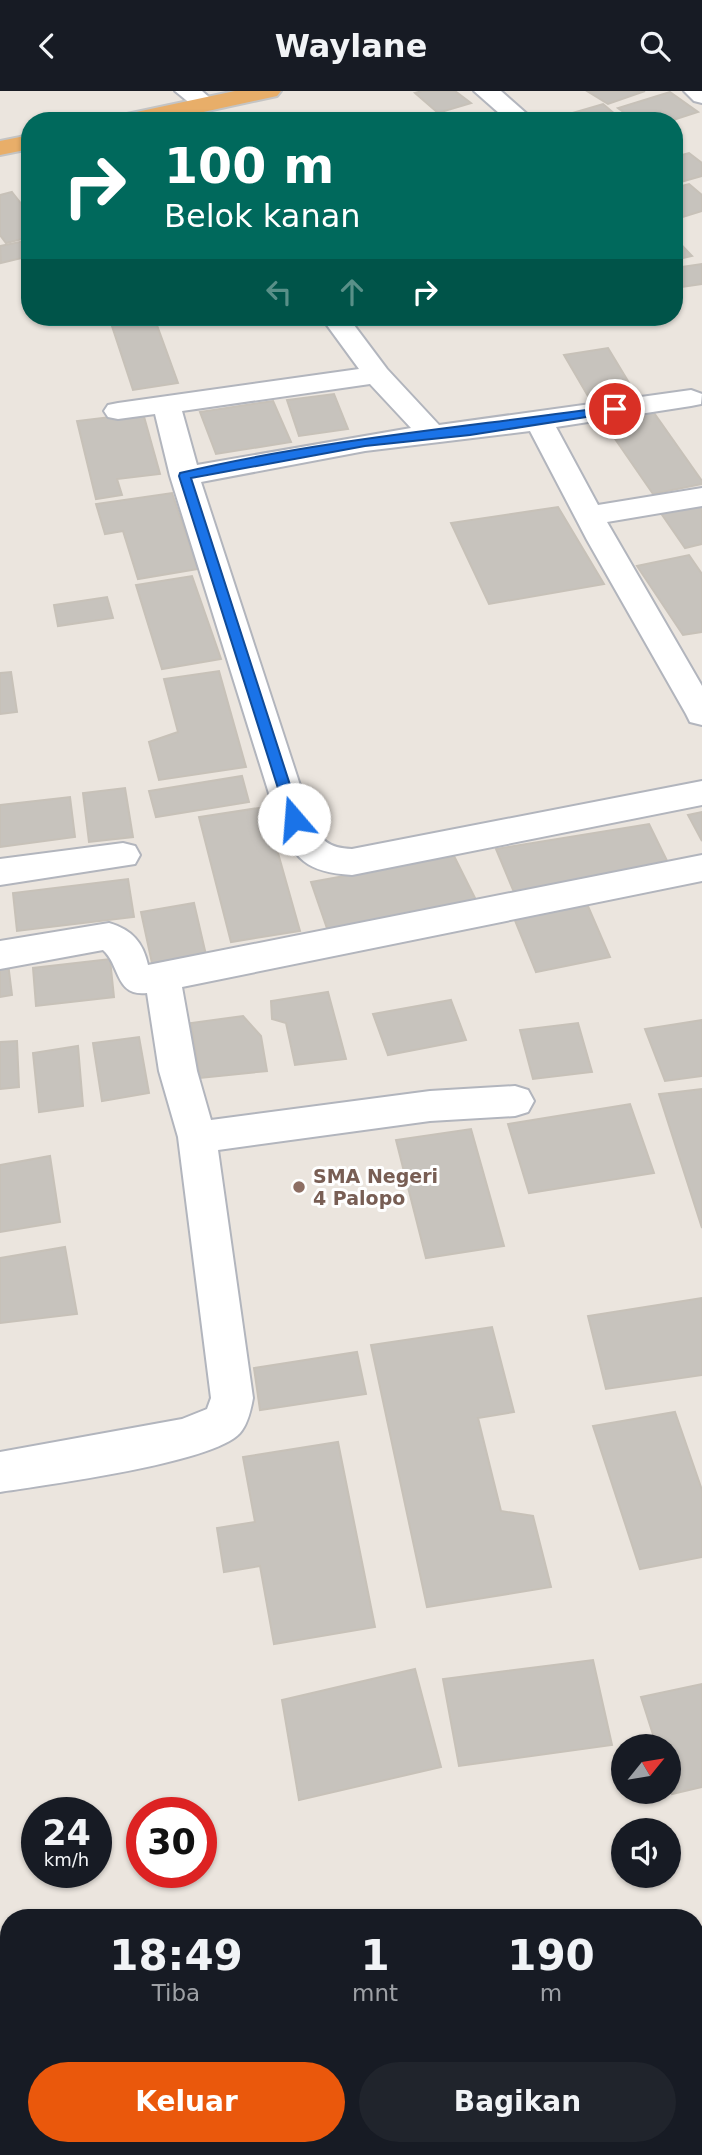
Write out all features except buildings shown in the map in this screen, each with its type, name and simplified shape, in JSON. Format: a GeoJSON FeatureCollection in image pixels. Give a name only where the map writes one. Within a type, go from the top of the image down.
{"type":"FeatureCollection","features":[{"type":"Feature","properties":{"kind":"highway"},"geometry":{"type":"LineString","coordinates":[[171,112],[196,98],[269,91]]}},
{"type":"Feature","properties":{"kind":"highway"},"geometry":{"type":"LineString","coordinates":[[0,148],[21,144]]}},
{"type":"Feature","properties":{"kind":"street"},"geometry":{"type":"LineString","coordinates":[[486,91],[512,112]]}},
{"type":"Feature","properties":{"kind":"street"},"geometry":{"type":"LineString","coordinates":[[696,91],[702,96]]}},
{"type":"Feature","properties":{"kind":"street"},"geometry":{"type":"LineString","coordinates":[[341,326],[376,375],[433,435]]}},
{"type":"Feature","properties":{"kind":"street"},"geometry":{"type":"LineString","coordinates":[[118,411],[376,375]]}},
{"type":"Feature","properties":{"kind":"street"},"geometry":{"type":"LineString","coordinates":[[185,476],[365,442],[539,421],[690,396]]}},
{"type":"Feature","properties":{"kind":"street"},"geometry":{"type":"LineString","coordinates":[[166,404],[185,476],[294,819],[313,854],[328,862],[352,862],[702,793]]}},
{"type":"Feature","properties":{"kind":"street"},"geometry":{"type":"LineString","coordinates":[[539,421],[702,714]]}},
{"type":"Feature","properties":{"kind":"street"},"geometry":{"type":"LineString","coordinates":[[590,516],[702,497]]}},
{"type":"Feature","properties":{"kind":"street"},"geometry":{"type":"LineString","coordinates":[[0,871],[123,855]]}},
{"type":"Feature","properties":{"kind":"street"},"geometry":{"type":"LineString","coordinates":[[0,955],[109,936],[127,950],[130,970],[140,980],[702,868]]}},
{"type":"Feature","properties":{"kind":"street"},"geometry":{"type":"LineString","coordinates":[[0,1472],[170,1441],[206,1431],[223,1422],[228,1413],[232,1398],[197,1137],[178,1071],[169,1009],[161,977]]}},
{"type":"Feature","properties":{"kind":"street"},"geometry":{"type":"LineString","coordinates":[[197,1137],[430,1106],[515,1101]]}},
{"type":"Feature","properties":{"kind":"place","name":"SMA Negeri 4 Palopo"},"geometry":{"type":"Point","coordinates":[299,1187]}},
{"type":"Feature","properties":{"kind":"route"},"geometry":{"type":"LineString","coordinates":[[294,819],[185,476],[365,442],[470,431],[615,409]]}}]}
